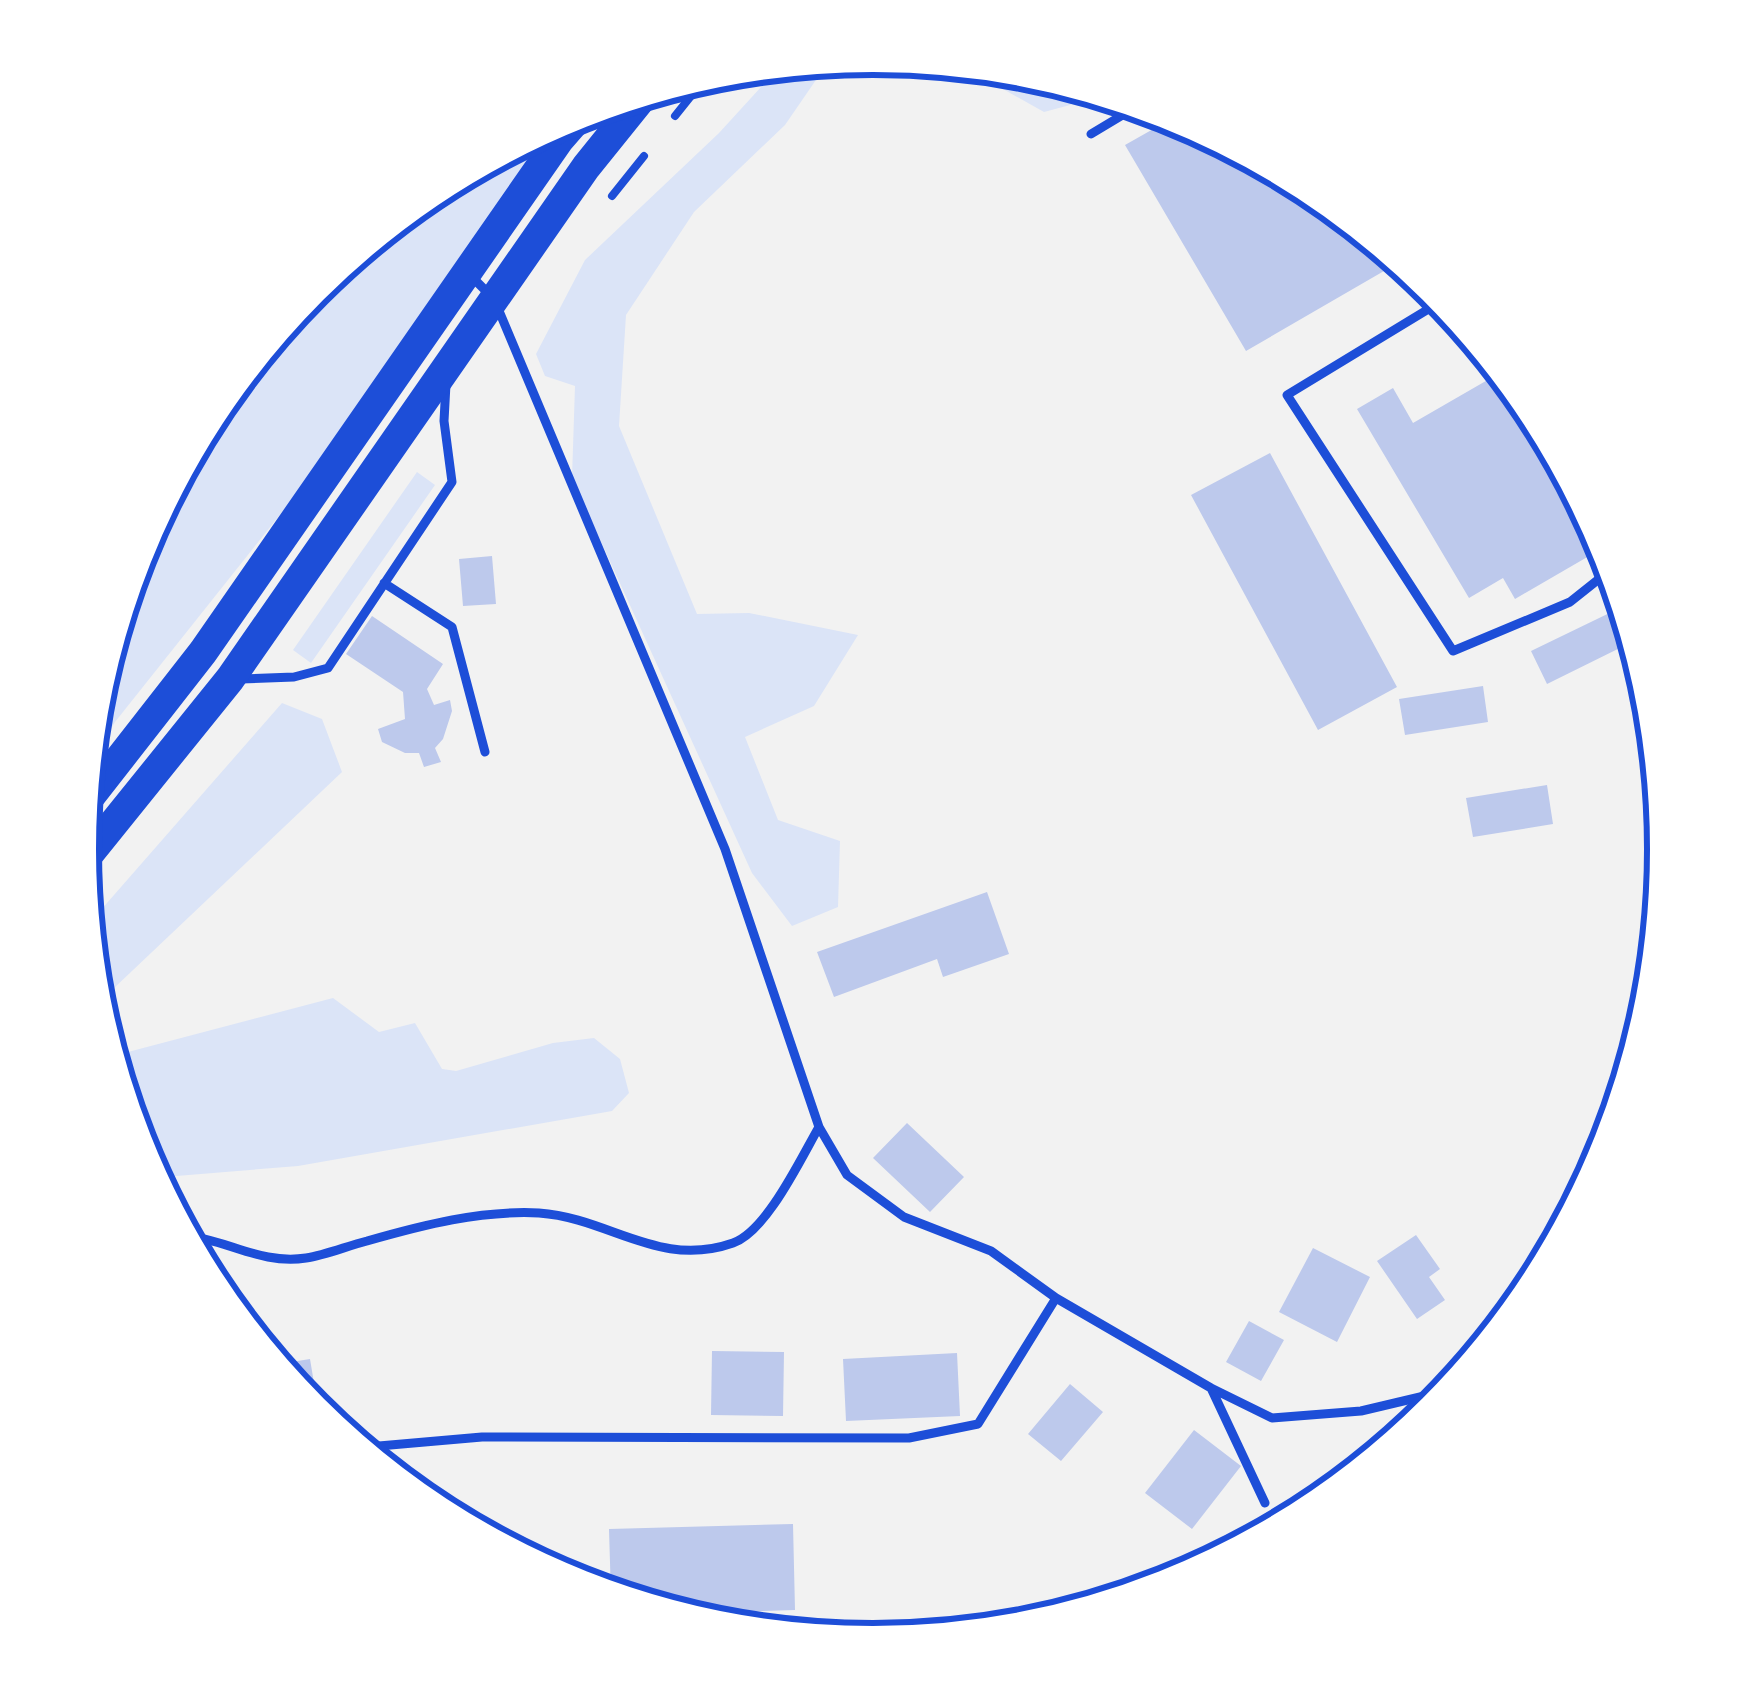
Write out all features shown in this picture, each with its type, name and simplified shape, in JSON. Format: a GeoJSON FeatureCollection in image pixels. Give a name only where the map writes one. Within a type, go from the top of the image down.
{"type":"FeatureCollection","features":[{"type":"Feature","properties":{"kind":"highway"},"geometry":{"type":"LineString","coordinates":[[99,842],[230,679],[447,364],[628,115]]}},
{"type":"Feature","properties":{"kind":"highway"},"geometry":{"type":"LineString","coordinates":[[103,780],[203,652],[557,143]]}},
{"type":"Feature","properties":{"kind":"lane"},"geometry":{"type":"LineString","coordinates":[[1091,134],[1122,116]]}},
{"type":"Feature","properties":{"kind":"lane"},"geometry":{"type":"LineString","coordinates":[[467,272],[494,299],[725,850],[820,1127],[848,1175],[904,1217],[991,1251],[1056,1298],[1272,1418],[1361,1412],[1418,1398]]}},
{"type":"Feature","properties":{"kind":"lane"},"geometry":{"type":"LineString","coordinates":[[1427,310],[1287,395],[1454,651],[1570,602],[1598,580]]}},
{"type":"Feature","properties":{"kind":"lane"},"geometry":{"type":"LineString","coordinates":[[230,679],[294,677],[328,668],[452,482],[445,421],[447,364]]}},
{"type":"Feature","properties":{"kind":"lane"},"geometry":{"type":"LineString","coordinates":[[384,584],[452,627],[485,752]]}},
{"type":"Feature","properties":{"kind":"lane"},"geometry":{"type":"LineString","coordinates":[[203,1237],[266,1260],[307,1258],[465,1218],[539,1213],[588,1221],[654,1248],[689,1253],[738,1242],[764,1218],[820,1127]]}},
{"type":"Feature","properties":{"kind":"lane"},"geometry":{"type":"LineString","coordinates":[[381,1446],[482,1437],[909,1438],[978,1424],[1056,1298]]}},
{"type":"Feature","properties":{"kind":"lane"},"geometry":{"type":"LineString","coordinates":[[1211,1388],[1265,1503]]}},
{"type":"Feature","properties":{"kind":"shaded area"},"geometry":{"type":"Polygon","coordinates":[[[818,77],[785,125],[694,212],[626,315],[619,426],[697,614],[749,613],[858,635],[814,706],[745,737],[778,820],[840,841],[838,907],[792,926],[752,873],[572,478],[575,386],[545,376],[536,354],[585,260],[765,83],[818,77]]]}},
{"type":"Feature","properties":{"kind":"shaded area"},"geometry":{"type":"Polygon","coordinates":[[[997,86],[1075,102],[1044,112],[997,86]]]}},
{"type":"Feature","properties":{"kind":"shaded area"},"geometry":{"type":"Polygon","coordinates":[[[561,141],[551,174],[108,733],[125,649],[158,553],[203,462],[259,378],[326,302],[402,235],[486,179],[561,141]]]}},
{"type":"Feature","properties":{"kind":"shaded area"},"geometry":{"type":"Polygon","coordinates":[[[417,472],[435,485],[311,663],[293,650],[417,472]]]}},
{"type":"Feature","properties":{"kind":"shaded area"},"geometry":{"type":"Polygon","coordinates":[[[282,703],[322,719],[342,772],[112,990],[102,909],[282,703]]]}},
{"type":"Feature","properties":{"kind":"shaded area"},"geometry":{"type":"Polygon","coordinates":[[[333,998],[379,1032],[415,1023],[442,1069],[456,1071],[553,1043],[594,1038],[620,1059],[629,1093],[612,1111],[298,1166],[172,1176],[126,1053],[333,998]]]}},
{"type":"Feature","properties":{"kind":"building"},"geometry":{"type":"Polygon","coordinates":[[[1154,128],[1215,155],[1303,205],[1386,270],[1246,351],[1125,145],[1154,128]]]}},
{"type":"Feature","properties":{"kind":"building"},"geometry":{"type":"Polygon","coordinates":[[[1488,380],[1543,462],[1589,556],[1515,599],[1503,578],[1469,598],[1357,409],[1393,388],[1413,423],[1488,380]]]}},
{"type":"Feature","properties":{"kind":"building"},"geometry":{"type":"Polygon","coordinates":[[[1270,453],[1397,687],[1318,730],[1191,495],[1270,453]]]}},
{"type":"Feature","properties":{"kind":"building"},"geometry":{"type":"Polygon","coordinates":[[[492,556],[496,604],[463,606],[459,559],[492,556]]]}},
{"type":"Feature","properties":{"kind":"building"},"geometry":{"type":"Polygon","coordinates":[[[1610,613],[1621,648],[1547,684],[1531,651],[1610,613]]]}},
{"type":"Feature","properties":{"kind":"building"},"geometry":{"type":"Polygon","coordinates":[[[372,616],[443,664],[427,689],[434,705],[450,700],[452,711],[435,748],[441,762],[424,767],[419,753],[405,753],[382,742],[378,729],[405,719],[403,692],[346,654],[372,616]]]}},
{"type":"Feature","properties":{"kind":"building"},"geometry":{"type":"Polygon","coordinates":[[[1483,686],[1488,722],[1405,735],[1399,699],[1483,686]]]}},
{"type":"Feature","properties":{"kind":"building"},"geometry":{"type":"Polygon","coordinates":[[[1547,785],[1553,824],[1473,837],[1466,798],[1547,785]]]}},
{"type":"Feature","properties":{"kind":"building"},"geometry":{"type":"Polygon","coordinates":[[[987,892],[1009,954],[943,977],[937,959],[834,997],[817,952],[987,892]]]}},
{"type":"Feature","properties":{"kind":"building"},"geometry":{"type":"Polygon","coordinates":[[[907,1123],[964,1177],[930,1212],[873,1158],[907,1123]]]}},
{"type":"Feature","properties":{"kind":"building"},"geometry":{"type":"Polygon","coordinates":[[[1416,1235],[1440,1269],[1429,1277],[1445,1300],[1417,1319],[1377,1261],[1416,1235]]]}},
{"type":"Feature","properties":{"kind":"building"},"geometry":{"type":"Polygon","coordinates":[[[1313,1248],[1370,1277],[1337,1342],[1279,1312],[1313,1248]]]}},
{"type":"Feature","properties":{"kind":"building"},"geometry":{"type":"Polygon","coordinates":[[[1249,1321],[1284,1340],[1261,1381],[1226,1362],[1249,1321]]]}},
{"type":"Feature","properties":{"kind":"building"},"geometry":{"type":"Polygon","coordinates":[[[712,1351],[784,1352],[783,1416],[711,1415],[712,1351]]]}},
{"type":"Feature","properties":{"kind":"building"},"geometry":{"type":"Polygon","coordinates":[[[957,1353],[960,1416],[846,1421],[843,1359],[957,1353]]]}},
{"type":"Feature","properties":{"kind":"building"},"geometry":{"type":"Polygon","coordinates":[[[310,1359],[314,1383],[294,1362],[310,1359]]]}},
{"type":"Feature","properties":{"kind":"building"},"geometry":{"type":"Polygon","coordinates":[[[1070,1384],[1103,1412],[1061,1461],[1028,1434],[1070,1384]]]}},
{"type":"Feature","properties":{"kind":"building"},"geometry":{"type":"Polygon","coordinates":[[[1194,1430],[1241,1466],[1192,1529],[1145,1493],[1194,1430]]]}},
{"type":"Feature","properties":{"kind":"building"},"geometry":{"type":"Polygon","coordinates":[[[793,1524],[795,1610],[722,1608],[610,1577],[609,1529],[793,1524]]]}}]}
